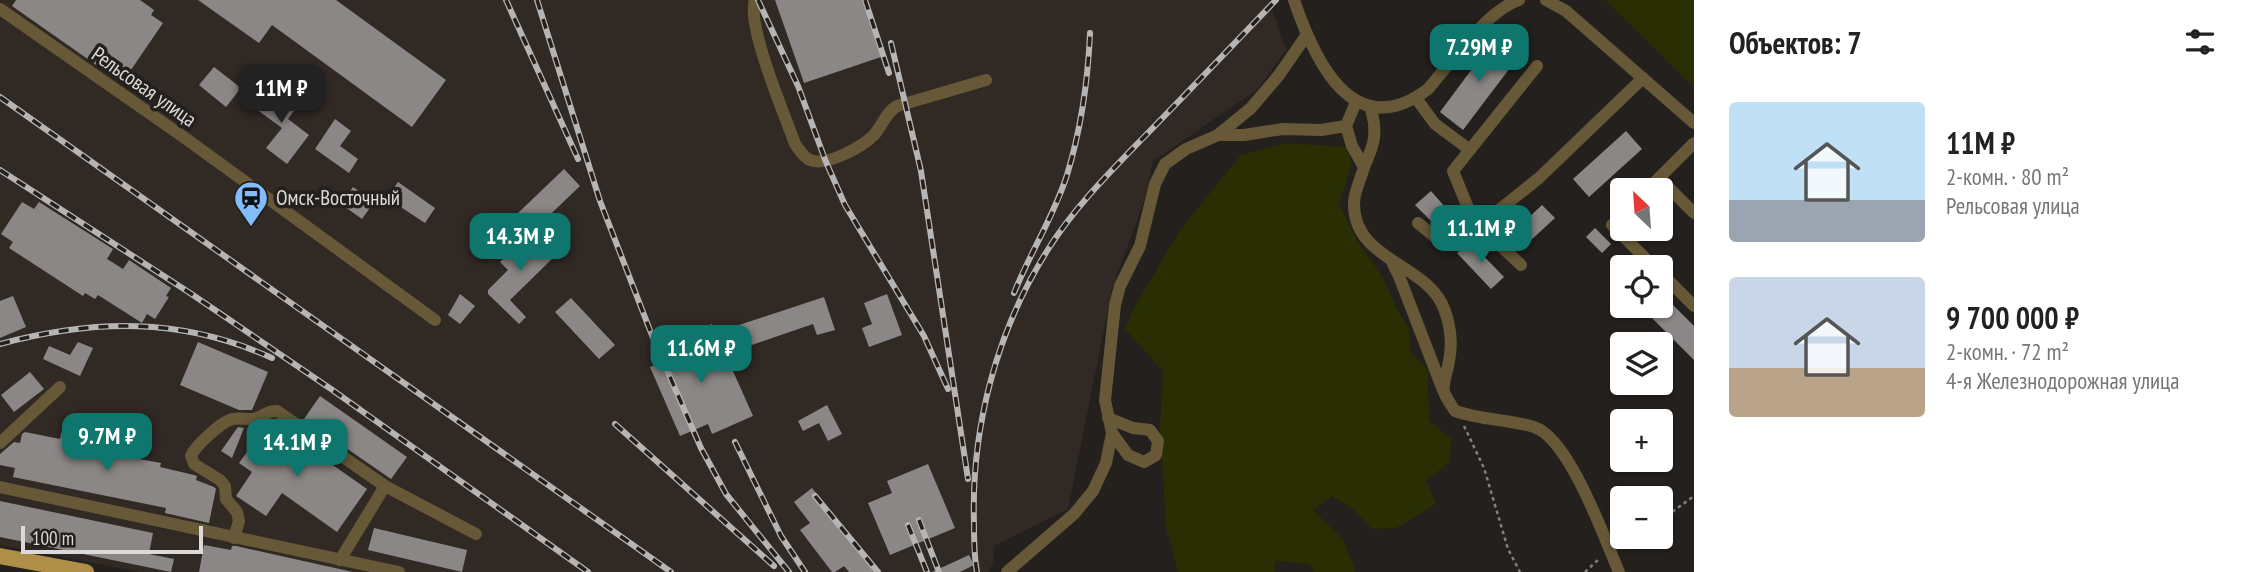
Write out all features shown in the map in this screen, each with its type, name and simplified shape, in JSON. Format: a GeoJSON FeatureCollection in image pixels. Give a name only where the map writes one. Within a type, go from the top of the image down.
{"type":"FeatureCollection","features":[{"type":"Feature","properties":{"kind":"main road"},"geometry":{"type":"LineString","coordinates":[[0,556],[86,572]]}},
{"type":"Feature","properties":{"kind":"street"},"geometry":{"type":"LineString","coordinates":[[755,0],[752,8],[756,33],[795,144],[810,160],[825,162],[854,149],[874,135],[891,109],[897,106],[986,80]]}},
{"type":"Feature","properties":{"kind":"street"},"geometry":{"type":"LineString","coordinates":[[1294,0],[1306,36],[1337,85],[1356,102],[1388,108],[1416,98],[1428,89],[1489,18],[1509,3],[1519,0]]}},
{"type":"Feature","properties":{"kind":"street"},"geometry":{"type":"LineString","coordinates":[[1546,0],[1566,11],[1694,122]]}},
{"type":"Feature","properties":{"kind":"street","name":"Рельсовая улица"},"geometry":{"type":"LineString","coordinates":[[0,9],[185,138],[435,320]]}},
{"type":"Feature","properties":{"kind":"street"},"geometry":{"type":"LineString","coordinates":[[1108,418],[1133,428],[1150,430],[1158,441],[1156,455],[1144,462],[1128,455],[1112,433],[1108,418],[1104,400],[1115,305],[1120,286],[1140,246],[1155,184],[1165,164],[1186,149],[1218,135],[1251,108],[1279,75],[1306,36]]}},
{"type":"Feature","properties":{"kind":"street"},"geometry":{"type":"LineString","coordinates":[[1521,265],[1476,223],[1454,171],[1537,66]]}},
{"type":"Feature","properties":{"kind":"street"},"geometry":{"type":"LineString","coordinates":[[1418,223],[1444,244],[1539,178],[1643,78]]}},
{"type":"Feature","properties":{"kind":"street"},"geometry":{"type":"LineString","coordinates":[[1416,98],[1435,124],[1470,150]]}},
{"type":"Feature","properties":{"kind":"street"},"geometry":{"type":"LineString","coordinates":[[1356,102],[1346,126],[1352,146],[1364,167]]}},
{"type":"Feature","properties":{"kind":"street"},"geometry":{"type":"LineString","coordinates":[[1370,106],[1376,124],[1375,143],[1354,200],[1355,220],[1364,237],[1391,261],[1422,282],[1441,301],[1450,328],[1450,358],[1444,392]]}},
{"type":"Feature","properties":{"kind":"street"},"geometry":{"type":"LineString","coordinates":[[1218,135],[1321,130],[1346,126]]}},
{"type":"Feature","properties":{"kind":"street"},"geometry":{"type":"LineString","coordinates":[[1659,178],[1694,143]]}},
{"type":"Feature","properties":{"kind":"street"},"geometry":{"type":"LineString","coordinates":[[1673,192],[1694,213]]}},
{"type":"Feature","properties":{"kind":"street"},"geometry":{"type":"LineString","coordinates":[[1629,242],[1642,255]]}},
{"type":"Feature","properties":{"kind":"street"},"geometry":{"type":"LineString","coordinates":[[1391,261],[1444,392],[1455,411],[1473,418],[1536,428],[1556,442],[1569,460],[1619,572]]}},
{"type":"Feature","properties":{"kind":"street"},"geometry":{"type":"LineString","coordinates":[[1673,285],[1694,306]]}},
{"type":"Feature","properties":{"kind":"street"},"geometry":{"type":"LineString","coordinates":[[0,443],[60,387]]}},
{"type":"Feature","properties":{"kind":"street"},"geometry":{"type":"LineString","coordinates":[[234,538],[239,521],[237,512],[226,499],[225,486],[194,464],[191,456],[194,447],[222,424],[233,419],[255,419],[271,410],[277,411],[385,486],[476,534]]}},
{"type":"Feature","properties":{"kind":"street"},"geometry":{"type":"LineString","coordinates":[[1007,572],[1074,514],[1093,491],[1106,463],[1112,433]]}},
{"type":"Feature","properties":{"kind":"street"},"geometry":{"type":"LineString","coordinates":[[340,560],[385,486]]}},
{"type":"Feature","properties":{"kind":"street"},"geometry":{"type":"LineString","coordinates":[[0,487],[399,572]]}},
{"type":"Feature","properties":{"kind":"path"},"geometry":{"type":"LineString","coordinates":[[1455,411],[1484,468],[1508,549],[1520,572]]}},
{"type":"Feature","properties":{"kind":"path"},"geometry":{"type":"LineString","coordinates":[[1673,511],[1694,496]]}},
{"type":"Feature","properties":{"kind":"shaded area"},"geometry":{"type":"Polygon","coordinates":[[[0,0],[1269,0],[1286,50],[1258,89],[1153,161],[1143,204],[1112,289],[1068,509],[994,546],[993,564],[987,572],[139,572],[0,545],[0,0]]]}},
{"type":"Feature","properties":{"kind":"green space"},"geometry":{"type":"Polygon","coordinates":[[[1605,0],[1694,0],[1694,87],[1605,0]]]}},
{"type":"Feature","properties":{"kind":"green space"},"geometry":{"type":"Polygon","coordinates":[[[1285,143],[1346,147],[1352,162],[1339,204],[1358,242],[1383,278],[1409,329],[1410,353],[1428,369],[1429,421],[1452,439],[1449,463],[1426,480],[1436,504],[1396,528],[1372,529],[1355,511],[1332,496],[1313,510],[1343,539],[1356,572],[1314,572],[1309,564],[1275,561],[1275,572],[1178,572],[1166,527],[1160,426],[1163,371],[1125,329],[1134,308],[1180,230],[1241,155],[1285,143]]]}},
{"type":"Feature","properties":{"kind":"building"},"geometry":{"type":"Polygon","coordinates":[[[16,0],[140,0],[154,10],[151,15],[163,23],[122,83],[12,6],[16,0]]]}},
{"type":"Feature","properties":{"kind":"building"},"geometry":{"type":"Polygon","coordinates":[[[198,0],[336,0],[446,80],[412,127],[272,25],[259,43],[198,0]]]}},
{"type":"Feature","properties":{"kind":"building"},"geometry":{"type":"Polygon","coordinates":[[[775,0],[862,0],[881,57],[804,83],[775,0]]]}},
{"type":"Feature","properties":{"kind":"building"},"geometry":{"type":"Polygon","coordinates":[[[1495,38],[1519,56],[1463,130],[1440,112],[1495,38]]]}},
{"type":"Feature","properties":{"kind":"building"},"geometry":{"type":"Polygon","coordinates":[[[214,67],[241,88],[226,107],[199,85],[214,67]]]}},
{"type":"Feature","properties":{"kind":"building"},"geometry":{"type":"Polygon","coordinates":[[[267,86],[296,108],[288,119],[309,135],[287,164],[266,148],[282,128],[252,106],[267,86]]]}},
{"type":"Feature","properties":{"kind":"building"},"geometry":{"type":"Polygon","coordinates":[[[335,119],[351,131],[340,146],[358,159],[349,173],[315,149],[335,119]]]}},
{"type":"Feature","properties":{"kind":"building"},"geometry":{"type":"Polygon","coordinates":[[[1626,131],[1642,149],[1589,197],[1573,179],[1626,131]]]}},
{"type":"Feature","properties":{"kind":"building"},"geometry":{"type":"Polygon","coordinates":[[[564,169],[580,186],[533,231],[517,214],[564,169]]]}},
{"type":"Feature","properties":{"kind":"building"},"geometry":{"type":"Polygon","coordinates":[[[398,182],[435,208],[425,223],[387,198],[398,182]]]}},
{"type":"Feature","properties":{"kind":"building"},"geometry":{"type":"Polygon","coordinates":[[[353,187],[374,202],[362,219],[341,204],[353,187]]]}},
{"type":"Feature","properties":{"kind":"building"},"geometry":{"type":"Polygon","coordinates":[[[1431,191],[1453,216],[1439,229],[1415,205],[1431,191]]]}},
{"type":"Feature","properties":{"kind":"building"},"geometry":{"type":"Polygon","coordinates":[[[22,202],[34,209],[39,202],[113,249],[107,259],[123,269],[129,260],[171,288],[166,296],[169,297],[155,319],[147,314],[142,323],[98,295],[95,299],[85,293],[83,296],[9,248],[13,242],[1,234],[22,202]]]}},
{"type":"Feature","properties":{"kind":"building"},"geometry":{"type":"Polygon","coordinates":[[[1542,205],[1555,218],[1519,251],[1507,238],[1542,205]]]}},
{"type":"Feature","properties":{"kind":"building"},"geometry":{"type":"Polygon","coordinates":[[[1595,228],[1611,244],[1602,253],[1586,237],[1595,228]]]}},
{"type":"Feature","properties":{"kind":"building"},"geometry":{"type":"Polygon","coordinates":[[[530,231],[555,256],[510,300],[526,317],[519,324],[488,294],[488,290],[508,270],[500,262],[530,231]]]}},
{"type":"Feature","properties":{"kind":"building"},"geometry":{"type":"Polygon","coordinates":[[[1470,242],[1504,277],[1491,289],[1457,253],[1470,242]]]}},
{"type":"Feature","properties":{"kind":"building"},"geometry":{"type":"Polygon","coordinates":[[[460,294],[475,306],[460,324],[448,315],[460,294]]]}},
{"type":"Feature","properties":{"kind":"building"},"geometry":{"type":"Polygon","coordinates":[[[887,294],[902,335],[869,347],[862,328],[872,324],[864,303],[887,294]]]}},
{"type":"Feature","properties":{"kind":"building"},"geometry":{"type":"Polygon","coordinates":[[[13,296],[26,327],[0,338],[0,301],[13,296]]]}},
{"type":"Feature","properties":{"kind":"building"},"geometry":{"type":"Polygon","coordinates":[[[824,297],[835,330],[817,335],[813,324],[746,347],[739,325],[824,297]]]}},
{"type":"Feature","properties":{"kind":"building"},"geometry":{"type":"Polygon","coordinates":[[[571,298],[615,345],[599,359],[555,312],[571,298]]]}},
{"type":"Feature","properties":{"kind":"building"},"geometry":{"type":"Polygon","coordinates":[[[1673,305],[1694,326],[1694,360],[1673,339],[1673,332],[1666,332],[1652,318],[1673,318],[1673,305]]]}},
{"type":"Feature","properties":{"kind":"building"},"geometry":{"type":"Polygon","coordinates":[[[712,324],[753,416],[712,434],[708,424],[680,436],[650,367],[677,355],[671,342],[712,324]]]}},
{"type":"Feature","properties":{"kind":"building"},"geometry":{"type":"Polygon","coordinates":[[[78,342],[93,348],[80,376],[43,359],[49,346],[70,355],[78,342]]]}},
{"type":"Feature","properties":{"kind":"building"},"geometry":{"type":"Polygon","coordinates":[[[198,342],[268,372],[252,410],[239,410],[180,385],[198,342]]]}},
{"type":"Feature","properties":{"kind":"building"},"geometry":{"type":"Polygon","coordinates":[[[30,372],[44,389],[14,412],[1,395],[30,372]]]}},
{"type":"Feature","properties":{"kind":"building"},"geometry":{"type":"Polygon","coordinates":[[[320,396],[407,457],[391,479],[304,419],[320,396]]]}},
{"type":"Feature","properties":{"kind":"building"},"geometry":{"type":"Polygon","coordinates":[[[827,405],[842,434],[828,441],[819,423],[803,431],[798,421],[827,405]]]}},
{"type":"Feature","properties":{"kind":"building"},"geometry":{"type":"Polygon","coordinates":[[[65,418],[87,423],[83,443],[129,453],[128,457],[161,463],[160,467],[197,476],[196,480],[214,487],[216,489],[209,523],[165,513],[166,508],[13,477],[15,468],[0,465],[0,454],[14,442],[20,443],[25,432],[60,439],[65,418]]]}},
{"type":"Feature","properties":{"kind":"building"},"geometry":{"type":"Polygon","coordinates":[[[270,421],[367,489],[337,532],[282,493],[266,516],[236,496],[252,472],[239,463],[270,421]]]}},
{"type":"Feature","properties":{"kind":"building"},"geometry":{"type":"Polygon","coordinates":[[[238,427],[244,428],[232,458],[221,451],[238,427]]]}},
{"type":"Feature","properties":{"kind":"building"},"geometry":{"type":"Polygon","coordinates":[[[928,464],[955,528],[890,555],[868,503],[892,493],[887,481],[928,464]]]}},
{"type":"Feature","properties":{"kind":"building"},"geometry":{"type":"Polygon","coordinates":[[[812,488],[878,572],[849,572],[844,566],[832,572],[800,530],[810,523],[794,502],[812,488]]]}},
{"type":"Feature","properties":{"kind":"building"},"geometry":{"type":"Polygon","coordinates":[[[0,501],[153,533],[149,554],[174,559],[171,572],[0,537],[0,501]]]}},
{"type":"Feature","properties":{"kind":"building"},"geometry":{"type":"Polygon","coordinates":[[[374,528],[467,550],[462,572],[368,550],[374,528]]]}},
{"type":"Feature","properties":{"kind":"building"},"geometry":{"type":"Polygon","coordinates":[[[204,545],[231,550],[232,546],[236,546],[353,572],[199,572],[204,545]]]}},
{"type":"Feature","properties":{"kind":"building"},"geometry":{"type":"Polygon","coordinates":[[[969,555],[974,565],[960,572],[932,572],[969,555]]]}},
{"type":"Feature","properties":{"kind":"railway"},"geometry":{"type":"LineString","coordinates":[[506,0],[578,159]]}},
{"type":"Feature","properties":{"kind":"railway"},"geometry":{"type":"LineString","coordinates":[[537,0],[600,201],[653,338],[701,448],[726,494],[789,572]]}},
{"type":"Feature","properties":{"kind":"railway"},"geometry":{"type":"LineString","coordinates":[[758,0],[798,86],[845,205],[924,336],[948,389]]}},
{"type":"Feature","properties":{"kind":"railway"},"geometry":{"type":"LineString","coordinates":[[865,0],[889,73]]}},
{"type":"Feature","properties":{"kind":"railway"},"geometry":{"type":"LineString","coordinates":[[977,572],[974,488],[982,417],[1001,348],[1029,282],[1057,236],[1092,192],[1276,0]]}},
{"type":"Feature","properties":{"kind":"railway"},"geometry":{"type":"LineString","coordinates":[[1014,293],[1067,175],[1083,104],[1090,33]]}},
{"type":"Feature","properties":{"kind":"railway"},"geometry":{"type":"LineString","coordinates":[[891,43],[921,171],[968,479]]}},
{"type":"Feature","properties":{"kind":"railway"},"geometry":{"type":"LineString","coordinates":[[0,97],[671,572]]}},
{"type":"Feature","properties":{"kind":"railway"},"geometry":{"type":"LineString","coordinates":[[0,170],[190,293],[331,389],[588,572]]}},
{"type":"Feature","properties":{"kind":"railway"},"geometry":{"type":"LineString","coordinates":[[0,344],[70,330],[138,326],[205,335],[272,358]]}},
{"type":"Feature","properties":{"kind":"railway"},"geometry":{"type":"LineString","coordinates":[[615,424],[774,566]]}},
{"type":"Feature","properties":{"kind":"railway"},"geometry":{"type":"LineString","coordinates":[[735,442],[781,536],[805,572]]}},
{"type":"Feature","properties":{"kind":"railway"},"geometry":{"type":"LineString","coordinates":[[815,496],[878,572]]}},
{"type":"Feature","properties":{"kind":"railway"},"geometry":{"type":"LineString","coordinates":[[919,520],[939,572]]}},
{"type":"Feature","properties":{"kind":"railway"},"geometry":{"type":"LineString","coordinates":[[908,525],[927,572]]}},
{"type":"Feature","properties":{"kind":"place","name":"Омск-Восточный"},"geometry":{"type":"Point","coordinates":[251,228]}}]}
